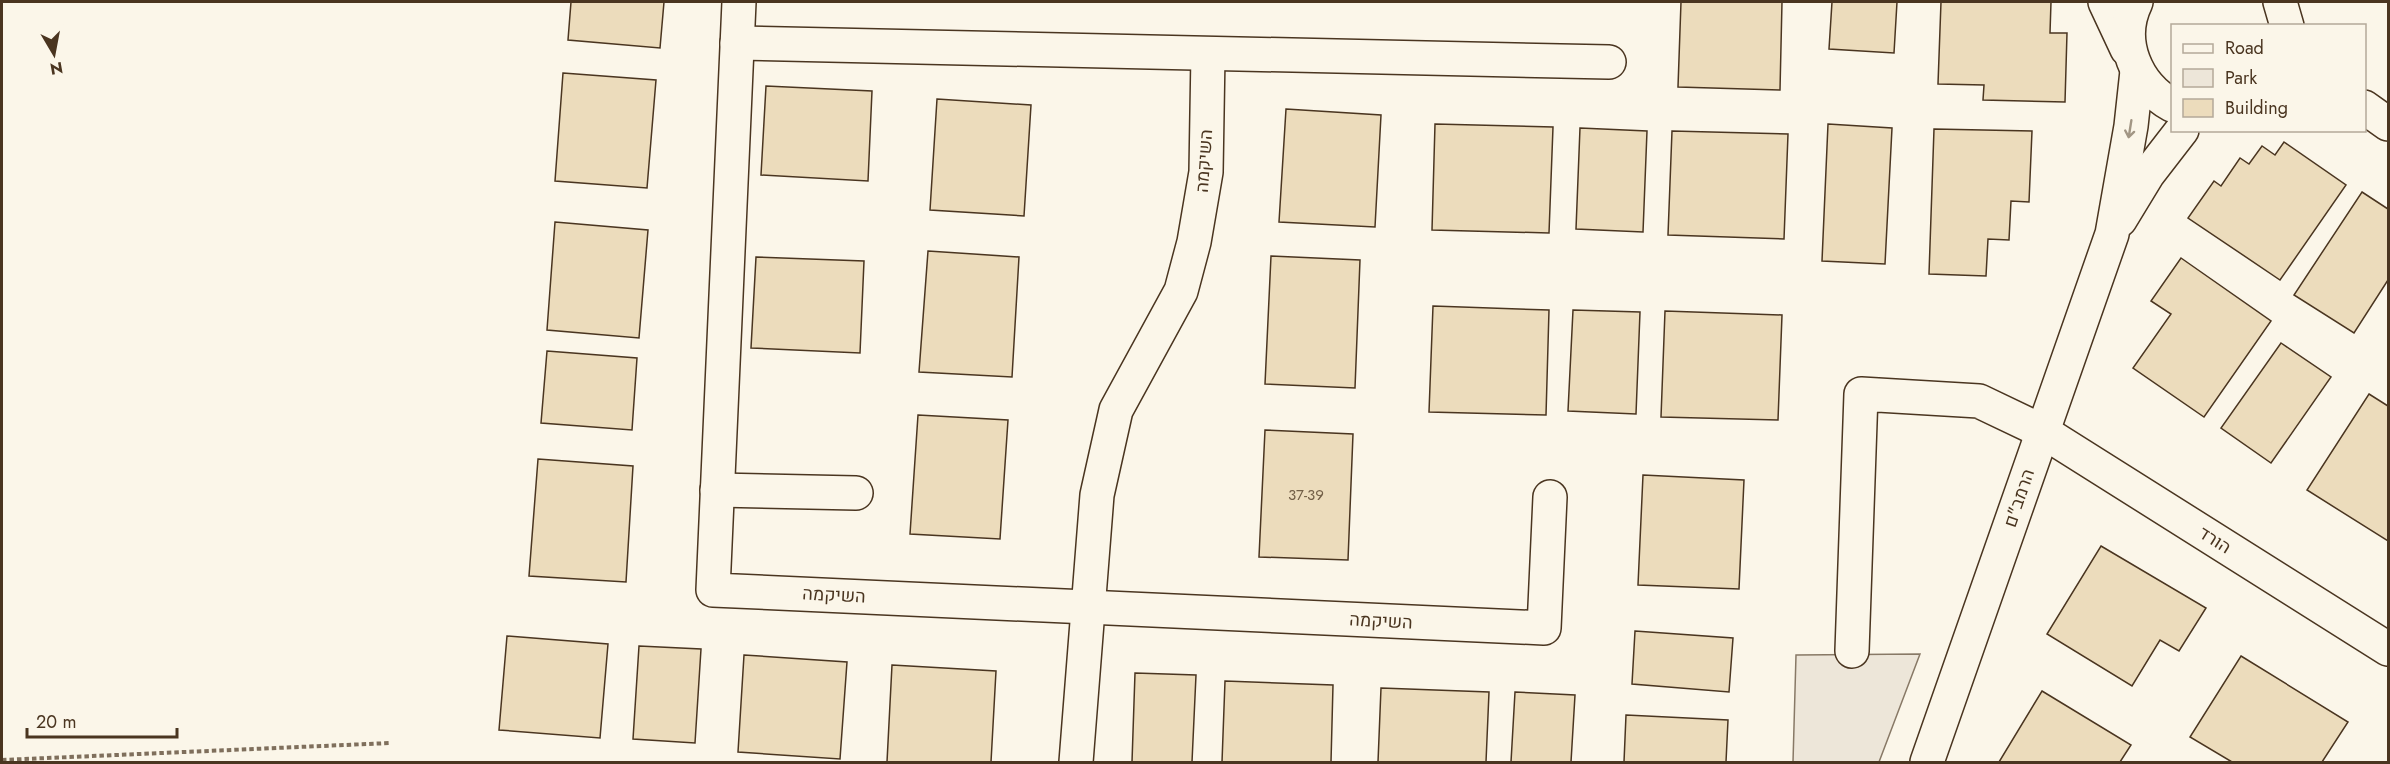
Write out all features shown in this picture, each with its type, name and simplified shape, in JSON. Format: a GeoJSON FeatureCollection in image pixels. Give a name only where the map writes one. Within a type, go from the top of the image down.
{"type":"FeatureCollection","features":[{"type":"Feature","properties":{"kind":"street","name":"השיקמה"},"geometry":{"type":"LineString","coordinates":[[739,2],[713,590],[1544,628],[1551,497]]}},
{"type":"Feature","properties":{"kind":"street"},"geometry":{"type":"LineString","coordinates":[[2105,2],[2134,63],[2153,92],[2171,104]]}},
{"type":"Feature","properties":{"kind":"street","name":"הרמב\"ם"},"geometry":{"type":"LineString","coordinates":[[1927,762],[2112,234],[2131,126],[2134,63],[2128,28],[2136,2]]}},
{"type":"Feature","properties":{"kind":"street"},"geometry":{"type":"LineString","coordinates":[[2280,2],[2287,24]]}},
{"type":"Feature","properties":{"kind":"street"},"geometry":{"type":"LineString","coordinates":[[737,43],[1609,62]]}},
{"type":"Feature","properties":{"kind":"street","name":"השיקמה"},"geometry":{"type":"LineString","coordinates":[[1076,762],[1097,495],[1116,410],[1181,291],[1194,242],[1206,172],[1208,54]]}},
{"type":"Feature","properties":{"kind":"street","name":"הרמב\"ם"},"geometry":{"type":"LineString","coordinates":[[2112,234],[2148,174],[2180,132]]}},
{"type":"Feature","properties":{"kind":"street","name":"הורד"},"geometry":{"type":"LineString","coordinates":[[1852,651],[1861,394],[1979,401],[2042,431],[2388,649]]}},
{"type":"Feature","properties":{"kind":"street"},"geometry":{"type":"LineString","coordinates":[[717,490],[856,493]]}},
{"type":"Feature","properties":{"kind":"path"},"geometry":{"type":"LineString","coordinates":[[2,760],[390,743]]}},
{"type":"Feature","properties":{"kind":"green space"},"geometry":{"type":"Polygon","coordinates":[[[1920,654],[1879,762],[1793,762],[1796,655],[1920,654]]]}},
{"type":"Feature","properties":{"kind":"building"},"geometry":{"type":"Polygon","coordinates":[[[571,2],[664,2],[660,48],[568,40],[571,2]]]}},
{"type":"Feature","properties":{"kind":"building"},"geometry":{"type":"Polygon","coordinates":[[[1681,2],[1782,2],[1780,90],[1678,87],[1681,2]]]}},
{"type":"Feature","properties":{"kind":"building"},"geometry":{"type":"Polygon","coordinates":[[[1832,2],[1897,2],[1894,53],[1829,49],[1832,2]]]}},
{"type":"Feature","properties":{"kind":"building"},"geometry":{"type":"Polygon","coordinates":[[[1941,2],[2051,2],[2050,33],[2067,33],[2065,102],[1983,100],[1984,85],[1938,84],[1941,2]]]}},
{"type":"Feature","properties":{"kind":"building"},"geometry":{"type":"Polygon","coordinates":[[[563,73],[656,80],[647,188],[555,181],[563,73]]]}},
{"type":"Feature","properties":{"kind":"building"},"geometry":{"type":"Polygon","coordinates":[[[766,86],[872,91],[868,181],[761,175],[766,86]]]}},
{"type":"Feature","properties":{"kind":"building"},"geometry":{"type":"Polygon","coordinates":[[[937,99],[1031,105],[1024,216],[930,210],[937,99]]]}},
{"type":"Feature","properties":{"kind":"building"},"geometry":{"type":"Polygon","coordinates":[[[1286,109],[1381,115],[1375,227],[1279,222],[1286,109]]]}},
{"type":"Feature","properties":{"kind":"building"},"geometry":{"type":"Polygon","coordinates":[[[1435,124],[1553,127],[1549,233],[1432,230],[1435,124]]]}},
{"type":"Feature","properties":{"kind":"building"},"geometry":{"type":"Polygon","coordinates":[[[1828,124],[1892,128],[1885,264],[1822,261],[1828,124]]]}},
{"type":"Feature","properties":{"kind":"building"},"geometry":{"type":"Polygon","coordinates":[[[1580,128],[1647,131],[1643,232],[1576,229],[1580,128]]]}},
{"type":"Feature","properties":{"kind":"building"},"geometry":{"type":"Polygon","coordinates":[[[1934,129],[2032,131],[2029,202],[2011,201],[2009,240],[1988,239],[1986,276],[1929,274],[1934,129]]]}},
{"type":"Feature","properties":{"kind":"building"},"geometry":{"type":"Polygon","coordinates":[[[1672,131],[1788,134],[1784,239],[1668,235],[1672,131]]]}},
{"type":"Feature","properties":{"kind":"building"},"geometry":{"type":"Polygon","coordinates":[[[2284,142],[2346,185],[2280,280],[2188,218],[2214,181],[2221,186],[2240,158],[2249,164],[2262,146],[2275,155],[2284,142]]]}},
{"type":"Feature","properties":{"kind":"building"},"geometry":{"type":"Polygon","coordinates":[[[2362,192],[2388,209],[2388,280],[2354,333],[2294,295],[2362,192]]]}},
{"type":"Feature","properties":{"kind":"building"},"geometry":{"type":"Polygon","coordinates":[[[555,222],[648,230],[639,338],[547,330],[555,222]]]}},
{"type":"Feature","properties":{"kind":"building"},"geometry":{"type":"Polygon","coordinates":[[[928,251],[1019,257],[1012,377],[919,372],[928,251]]]}},
{"type":"Feature","properties":{"kind":"building"},"geometry":{"type":"Polygon","coordinates":[[[1271,256],[1360,260],[1355,388],[1265,384],[1271,256]]]}},
{"type":"Feature","properties":{"kind":"building"},"geometry":{"type":"Polygon","coordinates":[[[756,257],[864,261],[860,353],[751,348],[756,257]]]}},
{"type":"Feature","properties":{"kind":"building"},"geometry":{"type":"Polygon","coordinates":[[[2181,258],[2271,321],[2204,417],[2133,368],[2171,314],[2151,301],[2181,258]]]}},
{"type":"Feature","properties":{"kind":"building"},"geometry":{"type":"Polygon","coordinates":[[[1433,306],[1549,310],[1546,415],[1429,412],[1433,306]]]}},
{"type":"Feature","properties":{"kind":"building"},"geometry":{"type":"Polygon","coordinates":[[[1573,310],[1640,312],[1636,414],[1568,411],[1573,310]]]}},
{"type":"Feature","properties":{"kind":"building"},"geometry":{"type":"Polygon","coordinates":[[[1665,311],[1782,315],[1778,420],[1661,417],[1665,311]]]}},
{"type":"Feature","properties":{"kind":"building"},"geometry":{"type":"Polygon","coordinates":[[[2281,343],[2331,377],[2271,463],[2221,428],[2281,343]]]}},
{"type":"Feature","properties":{"kind":"building"},"geometry":{"type":"Polygon","coordinates":[[[547,351],[637,358],[632,430],[541,423],[547,351]]]}},
{"type":"Feature","properties":{"kind":"building"},"geometry":{"type":"Polygon","coordinates":[[[2369,394],[2388,406],[2388,541],[2307,490],[2369,394]]]}},
{"type":"Feature","properties":{"kind":"building"},"geometry":{"type":"Polygon","coordinates":[[[918,415],[1008,420],[1000,539],[910,534],[918,415]]]}},
{"type":"Feature","properties":{"kind":"building"},"geometry":{"type":"Polygon","coordinates":[[[1265,430],[1353,434],[1348,560],[1259,557],[1265,430]]]}},
{"type":"Feature","properties":{"kind":"building"},"geometry":{"type":"Polygon","coordinates":[[[538,459],[633,466],[626,582],[529,576],[538,459]]]}},
{"type":"Feature","properties":{"kind":"building"},"geometry":{"type":"Polygon","coordinates":[[[1643,475],[1744,480],[1739,589],[1638,585],[1643,475]]]}},
{"type":"Feature","properties":{"kind":"building"},"geometry":{"type":"Polygon","coordinates":[[[2101,546],[2206,608],[2179,651],[2160,640],[2132,686],[2047,634],[2101,546]]]}},
{"type":"Feature","properties":{"kind":"building"},"geometry":{"type":"Polygon","coordinates":[[[1635,631],[1733,638],[1729,692],[1632,684],[1635,631]]]}},
{"type":"Feature","properties":{"kind":"building"},"geometry":{"type":"Polygon","coordinates":[[[507,636],[608,644],[600,738],[499,730],[507,636]]]}},
{"type":"Feature","properties":{"kind":"building"},"geometry":{"type":"Polygon","coordinates":[[[639,646],[701,649],[695,743],[633,739],[639,646]]]}},
{"type":"Feature","properties":{"kind":"building"},"geometry":{"type":"Polygon","coordinates":[[[744,655],[847,662],[840,759],[738,752],[744,655]]]}},
{"type":"Feature","properties":{"kind":"building"},"geometry":{"type":"Polygon","coordinates":[[[2241,656],[2348,722],[2322,762],[2232,762],[2190,737],[2241,656]]]}},
{"type":"Feature","properties":{"kind":"building"},"geometry":{"type":"Polygon","coordinates":[[[892,665],[996,671],[991,762],[887,762],[892,665]]]}},
{"type":"Feature","properties":{"kind":"building"},"geometry":{"type":"Polygon","coordinates":[[[1135,673],[1196,675],[1192,762],[1132,762],[1135,673]]]}},
{"type":"Feature","properties":{"kind":"building"},"geometry":{"type":"Polygon","coordinates":[[[1225,681],[1333,685],[1331,762],[1222,762],[1225,681]]]}},
{"type":"Feature","properties":{"kind":"building"},"geometry":{"type":"Polygon","coordinates":[[[1381,688],[1489,692],[1486,762],[1378,762],[1381,688]]]}},
{"type":"Feature","properties":{"kind":"building"},"geometry":{"type":"Polygon","coordinates":[[[2042,691],[2131,745],[2120,762],[1999,762],[2042,691]]]}},
{"type":"Feature","properties":{"kind":"building"},"geometry":{"type":"Polygon","coordinates":[[[1515,692],[1575,695],[1571,762],[1511,762],[1515,692]]]}},
{"type":"Feature","properties":{"kind":"building"},"geometry":{"type":"Polygon","coordinates":[[[1626,715],[1728,720],[1726,762],[1624,762],[1626,715]]]}}]}
